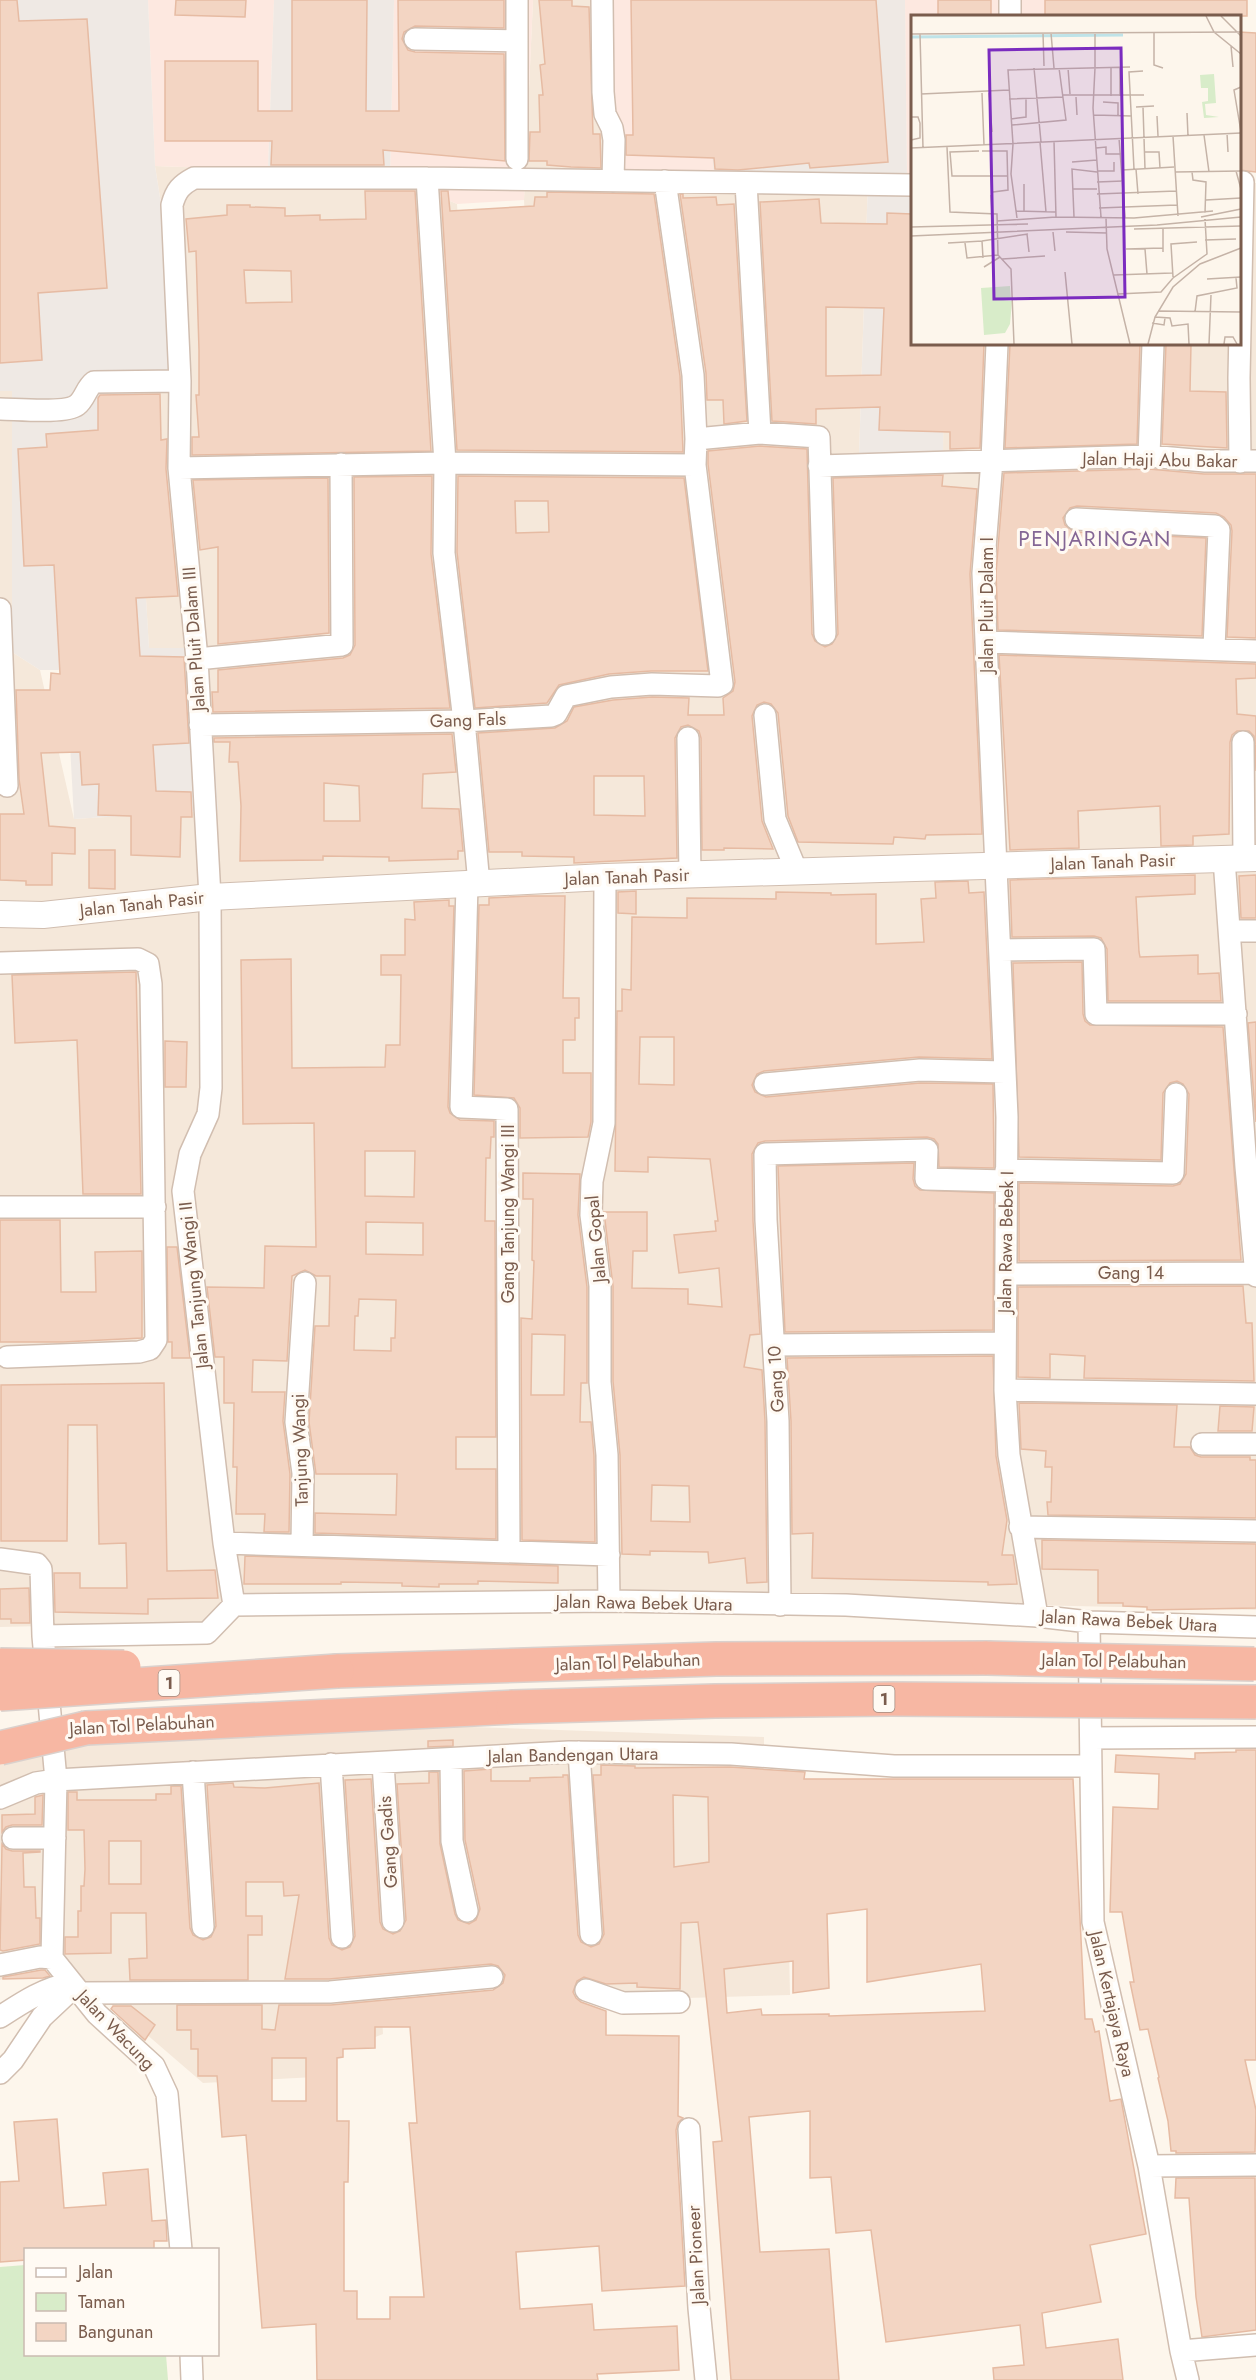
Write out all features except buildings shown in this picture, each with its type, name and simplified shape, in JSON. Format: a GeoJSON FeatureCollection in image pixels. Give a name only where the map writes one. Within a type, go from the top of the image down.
{"type":"FeatureCollection","features":[{"type":"Feature","properties":{"kind":"highway","name":"Jalan Tol Pelabuhan"},"geometry":{"type":"LineString","coordinates":[[0,1694],[337,1671],[750,1659],[987,1658],[1256,1664]]}},
{"type":"Feature","properties":{"kind":"highway"},"geometry":{"type":"LineString","coordinates":[[0,1665],[337,1671]]}},
{"type":"Feature","properties":{"kind":"highway","name":"Jalan Tol Pelabuhan"},"geometry":{"type":"LineString","coordinates":[[0,1732],[513,1707],[715,1701],[984,1698],[1256,1702]]}},
{"type":"Feature","properties":{"kind":"highway"},"geometry":{"type":"LineString","coordinates":[[0,1748],[86,1728]]}},
{"type":"Feature","properties":{"kind":"street"},"geometry":{"type":"LineString","coordinates":[[517,0],[517,159]]}},
{"type":"Feature","properties":{"kind":"street"},"geometry":{"type":"LineString","coordinates":[[602,0],[603,92],[605,114],[612,128],[614,140],[613,181]]}},
{"type":"Feature","properties":{"kind":"street"},"geometry":{"type":"LineString","coordinates":[[415,39],[517,41]]}},
{"type":"Feature","properties":{"kind":"street","name":"Jalan Pluit Dalam III"},"geometry":{"type":"LineString","coordinates":[[210,897],[197,659],[179,468],[180,381],[172,205],[175,192],[182,184],[194,178],[427,178]]}},
{"type":"Feature","properties":{"kind":"street"},"geometry":{"type":"LineString","coordinates":[[473,885],[464,721],[444,553],[445,463],[427,178],[911,185]]}},
{"type":"Feature","properties":{"kind":"street"},"geometry":{"type":"LineString","coordinates":[[179,468],[445,463],[694,465],[696,439],[693,375],[665,181]]}},
{"type":"Feature","properties":{"kind":"street"},"geometry":{"type":"LineString","coordinates":[[1241,322],[1246,182]]}},
{"type":"Feature","properties":{"kind":"street"},"geometry":{"type":"LineString","coordinates":[[746,183],[760,433]]}},
{"type":"Feature","properties":{"kind":"street","name":"Jalan Pluit Dalam I"},"geometry":{"type":"LineString","coordinates":[[997,345],[992,460],[983,573],[997,866]]}},
{"type":"Feature","properties":{"kind":"street"},"geometry":{"type":"LineString","coordinates":[[1149,456],[1153,345]]}},
{"type":"Feature","properties":{"kind":"street"},"geometry":{"type":"LineString","coordinates":[[1240,345],[1239,378],[1248,461]]}},
{"type":"Feature","properties":{"kind":"street"},"geometry":{"type":"LineString","coordinates":[[0,409],[68,409],[80,403],[89,386],[94,382],[180,381]]}},
{"type":"Feature","properties":{"kind":"street"},"geometry":{"type":"LineString","coordinates":[[696,439],[760,433],[819,437],[825,634]]}},
{"type":"Feature","properties":{"kind":"street","name":"Jalan Haji Abu Bakar"},"geometry":{"type":"LineString","coordinates":[[819,466],[1149,456],[1248,461]]}},
{"type":"Feature","properties":{"kind":"street"},"geometry":{"type":"LineString","coordinates":[[197,659],[342,645],[341,464]]}},
{"type":"Feature","properties":{"kind":"street","name":"Gang Fals"},"geometry":{"type":"LineString","coordinates":[[200,724],[464,721],[551,716],[556,714],[566,696],[611,687],[652,684],[718,686],[722,684],[694,465]]}},
{"type":"Feature","properties":{"kind":"street"},"geometry":{"type":"LineString","coordinates":[[1076,519],[1215,526],[1219,530],[1214,648]]}},
{"type":"Feature","properties":{"kind":"street"},"geometry":{"type":"LineString","coordinates":[[0,609],[7,786]]}},
{"type":"Feature","properties":{"kind":"street"},"geometry":{"type":"LineString","coordinates":[[986,642],[1256,651]]}},
{"type":"Feature","properties":{"kind":"street"},"geometry":{"type":"LineString","coordinates":[[765,715],[775,819],[797,872]]}},
{"type":"Feature","properties":{"kind":"street"},"geometry":{"type":"LineString","coordinates":[[688,738],[690,875]]}},
{"type":"Feature","properties":{"kind":"street"},"geometry":{"type":"LineString","coordinates":[[1243,742],[1241,858],[1230,931],[1251,1166],[1256,1274]]}},
{"type":"Feature","properties":{"kind":"street","name":"Jalan Tanah Pasir"},"geometry":{"type":"LineString","coordinates":[[0,914],[43,915],[210,897],[605,877],[1241,858]]}},
{"type":"Feature","properties":{"kind":"street","name":"Jalan Rawa Bebek I"},"geometry":{"type":"LineString","coordinates":[[997,866],[1005,1072],[1005,1390],[1009,1455],[1037,1616]]}},
{"type":"Feature","properties":{"kind":"street","name":"Jalan Gopal"},"geometry":{"type":"LineString","coordinates":[[605,877],[604,1123],[592,1181],[591,1215],[600,1286],[600,1382],[607,1455],[609,1601]]}},
{"type":"Feature","properties":{"kind":"street","name":"Gang Tanjung Wangi III"},"geometry":{"type":"LineString","coordinates":[[473,885],[461,1107],[507,1109],[510,1551]]}},
{"type":"Feature","properties":{"kind":"street","name":"Jalan Tanjung Wangi II"},"geometry":{"type":"LineString","coordinates":[[210,897],[211,1088],[208,1114],[190,1154],[183,1191],[224,1543],[234,1605]]}},
{"type":"Feature","properties":{"kind":"street"},"geometry":{"type":"LineString","coordinates":[[1230,931],[1256,932]]}},
{"type":"Feature","properties":{"kind":"street"},"geometry":{"type":"LineString","coordinates":[[1000,950],[1094,949],[1096,1014],[1236,1014]]}},
{"type":"Feature","properties":{"kind":"street"},"geometry":{"type":"LineString","coordinates":[[0,963],[138,959],[148,964],[151,984],[155,1207],[156,1340],[150,1349],[139,1352],[7,1357]]}},
{"type":"Feature","properties":{"kind":"street"},"geometry":{"type":"LineString","coordinates":[[765,1084],[920,1070],[1005,1072]]}},
{"type":"Feature","properties":{"kind":"street"},"geometry":{"type":"LineString","coordinates":[[1006,1176],[1173,1173],[1176,1094]]}},
{"type":"Feature","properties":{"kind":"street","name":"Gang 10"},"geometry":{"type":"LineString","coordinates":[[780,1605],[778,1421],[766,1220],[765,1154],[927,1150],[926,1179],[1006,1176]]}},
{"type":"Feature","properties":{"kind":"street"},"geometry":{"type":"LineString","coordinates":[[0,1207],[155,1207]]}},
{"type":"Feature","properties":{"kind":"street","name":"Gang 14"},"geometry":{"type":"LineString","coordinates":[[1006,1274],[1256,1274]]}},
{"type":"Feature","properties":{"kind":"street","name":"Tanjung Wangi"},"geometry":{"type":"LineString","coordinates":[[302,1545],[303,1473],[296,1422],[305,1283]]}},
{"type":"Feature","properties":{"kind":"street"},"geometry":{"type":"LineString","coordinates":[[774,1345],[1005,1343]]}},
{"type":"Feature","properties":{"kind":"street"},"geometry":{"type":"LineString","coordinates":[[1005,1390],[1256,1394]]}},
{"type":"Feature","properties":{"kind":"street"},"geometry":{"type":"LineString","coordinates":[[1203,1444],[1256,1444]]}},
{"type":"Feature","properties":{"kind":"street"},"geometry":{"type":"LineString","coordinates":[[1020,1527],[1256,1531]]}},
{"type":"Feature","properties":{"kind":"street"},"geometry":{"type":"LineString","coordinates":[[224,1543],[609,1555]]}},
{"type":"Feature","properties":{"kind":"street"},"geometry":{"type":"LineString","coordinates":[[0,1559],[37,1564],[41,1569],[43,1636],[57,1780],[52,1958],[40,1957],[0,1965]]}},
{"type":"Feature","properties":{"kind":"street","name":"Jalan Rawa Bebek Utara"},"geometry":{"type":"LineString","coordinates":[[234,1605],[609,1601],[856,1606],[1037,1616],[1089,1622],[1256,1627]]}},
{"type":"Feature","properties":{"kind":"street"},"geometry":{"type":"LineString","coordinates":[[43,1636],[207,1633],[234,1605]]}},
{"type":"Feature","properties":{"kind":"street","name":"Jalan Kertajaya Raya"},"geometry":{"type":"LineString","coordinates":[[1089,1622],[1093,1922],[1149,2166],[1188,2380]]}},
{"type":"Feature","properties":{"kind":"street"},"geometry":{"type":"LineString","coordinates":[[1091,1738],[1256,1737]]}},
{"type":"Feature","properties":{"kind":"street"},"geometry":{"type":"LineString","coordinates":[[579,1752],[591,1934]]}},
{"type":"Feature","properties":{"kind":"street","name":"Jalan Bandengan Utara"},"geometry":{"type":"LineString","coordinates":[[0,1798],[36,1783],[57,1780],[579,1752],[731,1754],[894,1766],[1090,1766]]}},
{"type":"Feature","properties":{"kind":"street"},"geometry":{"type":"LineString","coordinates":[[451,1759],[452,1841],[466,1911]]}},
{"type":"Feature","properties":{"kind":"street","name":"Gang Gadis"},"geometry":{"type":"LineString","coordinates":[[383,1763],[393,1921]]}},
{"type":"Feature","properties":{"kind":"street"},"geometry":{"type":"LineString","coordinates":[[331,1764],[342,1937]]}},
{"type":"Feature","properties":{"kind":"street"},"geometry":{"type":"LineString","coordinates":[[193,1772],[203,1927]]}},
{"type":"Feature","properties":{"kind":"street"},"geometry":{"type":"LineString","coordinates":[[13,1838],[56,1838]]}},
{"type":"Feature","properties":{"kind":"street","name":"Jalan Wacung"},"geometry":{"type":"LineString","coordinates":[[52,1958],[97,2014],[154,2066],[167,2094],[181,2248]]}},
{"type":"Feature","properties":{"kind":"street"},"geometry":{"type":"LineString","coordinates":[[0,2017],[53,1986],[330,1992],[492,1977]]}},
{"type":"Feature","properties":{"kind":"street"},"geometry":{"type":"LineString","coordinates":[[0,2073],[12,2060],[42,2017],[75,1988]]}},
{"type":"Feature","properties":{"kind":"street"},"geometry":{"type":"LineString","coordinates":[[586,1990],[623,2003],[679,2002]]}},
{"type":"Feature","properties":{"kind":"street","name":"Jalan Pioneer"},"geometry":{"type":"LineString","coordinates":[[689,2129],[699,2308],[706,2380]]}},
{"type":"Feature","properties":{"kind":"street"},"geometry":{"type":"LineString","coordinates":[[1149,2166],[1256,2165]]}},
{"type":"Feature","properties":{"kind":"street"},"geometry":{"type":"LineString","coordinates":[[1181,2351],[1256,2345]]}},
{"type":"Feature","properties":{"kind":"street"},"geometry":{"type":"LineString","coordinates":[[191,2356],[192,2380]]}},
{"type":"Feature","properties":{"kind":"shaded area"},"geometry":{"type":"Polygon","coordinates":[[[0,0],[148,0],[155,166],[189,381],[133,380],[149,648],[207,648],[218,810],[74,819],[66,670],[40,670],[12,652],[12,391],[0,391],[0,0]]]}},
{"type":"Feature","properties":{"kind":"shaded area"},"geometry":{"type":"Polygon","coordinates":[[[148,0],[274,0],[268,170],[155,166],[148,0]]]}},
{"type":"Feature","properties":{"kind":"shaded area"},"geometry":{"type":"Polygon","coordinates":[[[274,0],[394,0],[390,175],[268,170],[274,0]]]}},
{"type":"Feature","properties":{"kind":"shaded area"},"geometry":{"type":"Polygon","coordinates":[[[394,0],[533,0],[524,200],[457,204],[390,175],[394,0]]]}},
{"type":"Feature","properties":{"kind":"shaded area"},"geometry":{"type":"Polygon","coordinates":[[[533,0],[607,0],[868,180],[859,455],[943,453],[944,345],[1241,345],[1241,183],[1256,183],[1256,1610],[852,1601],[241,1598],[212,1622],[0,1627],[0,391],[12,391],[12,652],[40,670],[74,819],[217,810],[207,649],[149,649],[133,380],[189,380],[155,166],[390,175],[457,204],[467,390],[535,386],[524,200],[533,0]]]}},
{"type":"Feature","properties":{"kind":"shaded area"},"geometry":{"type":"Polygon","coordinates":[[[607,0],[696,0],[714,172],[614,172],[607,0]]]}},
{"type":"Feature","properties":{"kind":"shaded area"},"geometry":{"type":"Polygon","coordinates":[[[696,0],[905,0],[907,177],[911,177],[911,345],[944,345],[943,453],[859,456],[868,180],[714,172],[696,0]]]}},
{"type":"Feature","properties":{"kind":"shaded area"},"geometry":{"type":"Polygon","coordinates":[[[905,0],[1114,0],[1114,15],[911,15],[911,177],[907,177],[905,0]]]}},
{"type":"Feature","properties":{"kind":"shaded area"},"geometry":{"type":"Polygon","coordinates":[[[441,1726],[764,1737],[764,1941],[789,1949],[790,1995],[653,1999],[499,1976],[380,1984],[383,2034],[337,2052],[334,2076],[203,2083],[58,1958],[0,1980],[0,1758],[202,1727],[441,1726]]]}},
{"type":"Feature","properties":{"kind":"green space"},"geometry":{"type":"Polygon","coordinates":[[[24,2265],[24,2356],[166,2356],[168,2380],[0,2380],[0,2267],[24,2265]]]}},
{"type":"Feature","properties":{"kind":"district","name":"PENJARINGAN"},"geometry":{"type":"Point","coordinates":[1095,539]}}]}
